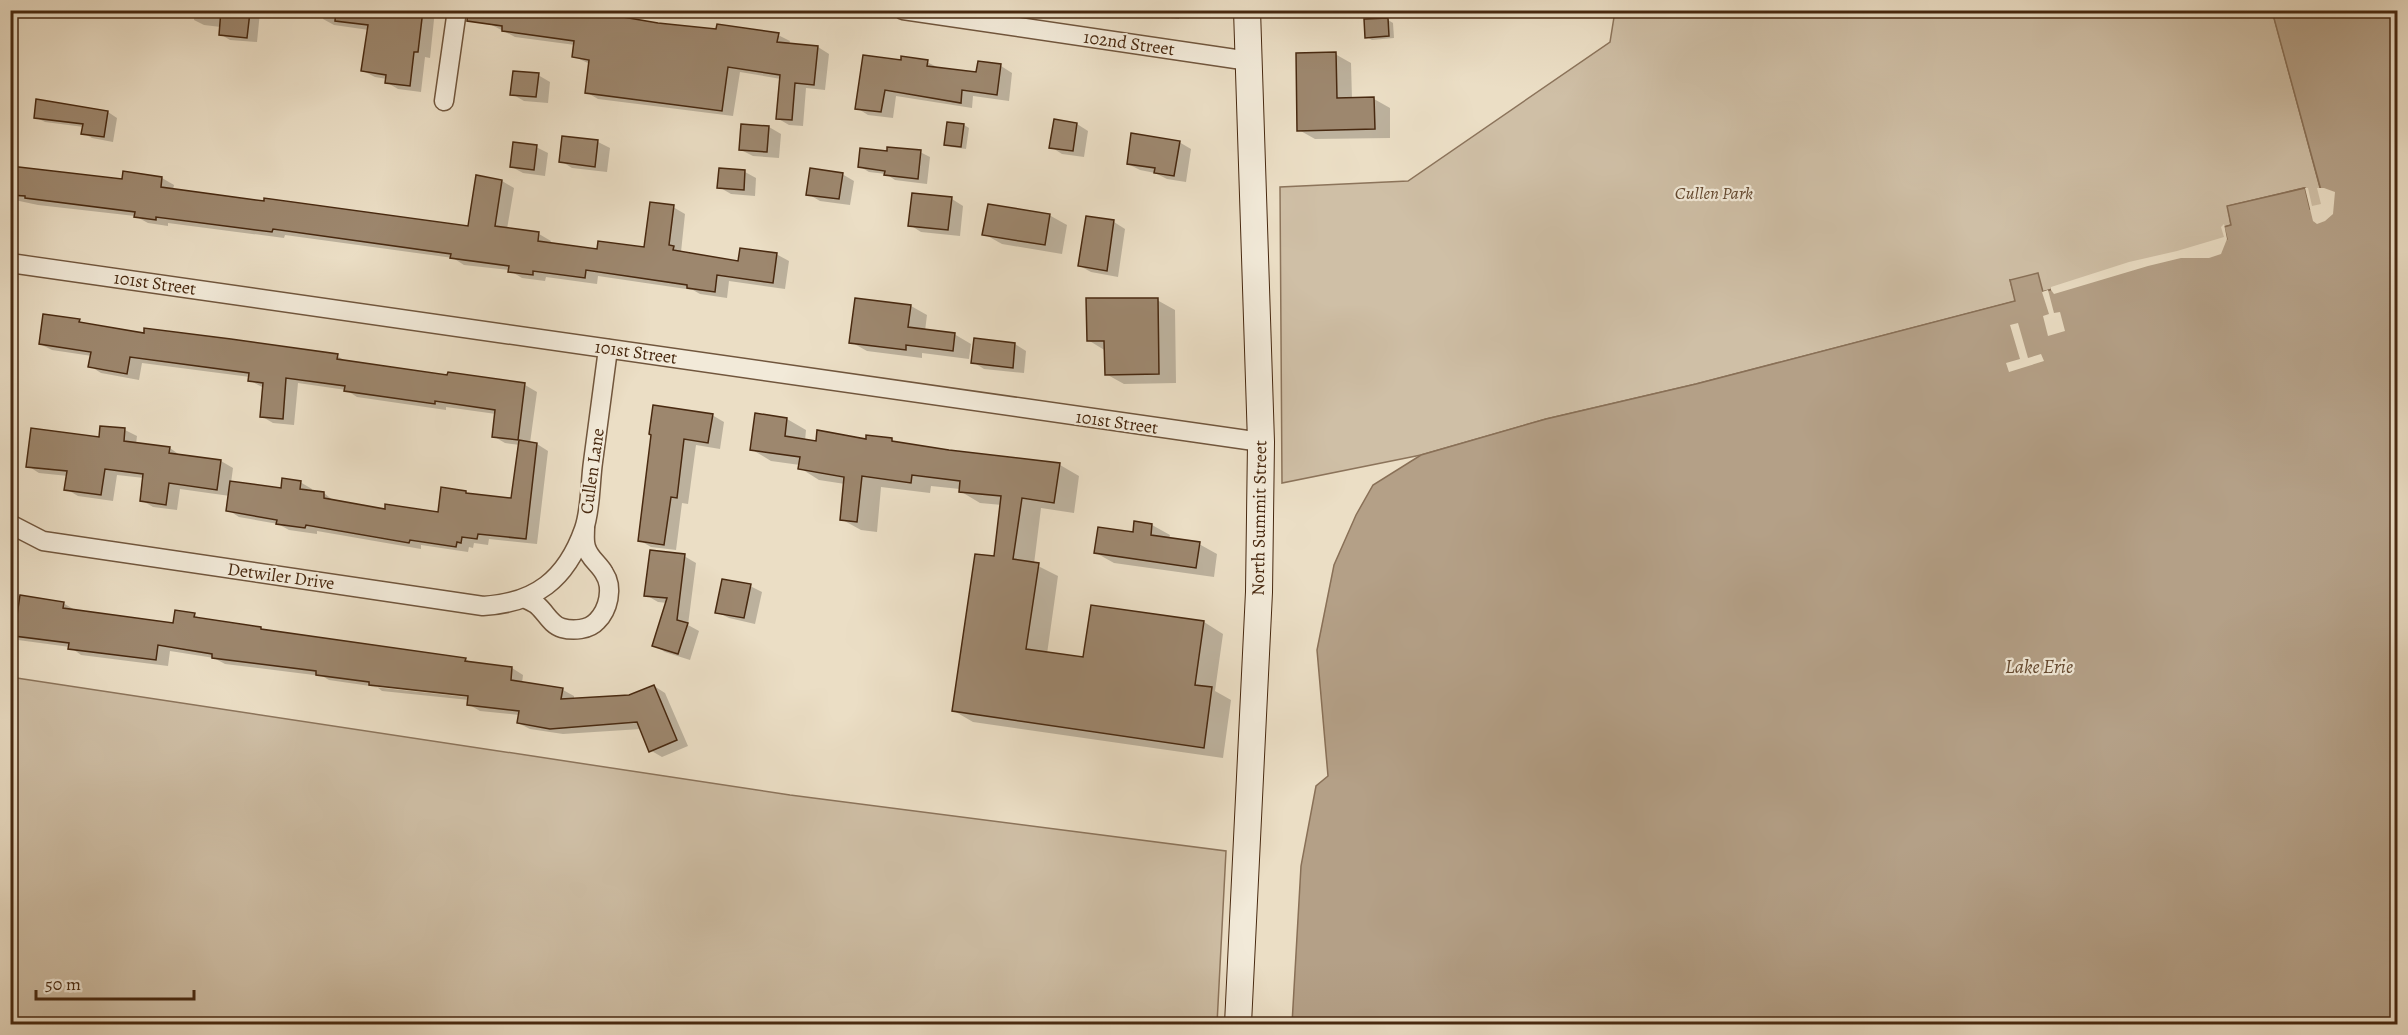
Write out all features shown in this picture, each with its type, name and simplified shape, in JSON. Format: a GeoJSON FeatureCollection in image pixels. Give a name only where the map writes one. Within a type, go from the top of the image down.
{"type":"FeatureCollection","features":[{"type":"Feature","properties":{"kind":"main road","name":"North Summit Street"},"geometry":{"type":"LineString","coordinates":[[1238,1024],[1259,592],[1261,442],[1247,10]]}},
{"type":"Feature","properties":{"kind":"street"},"geometry":{"type":"LineString","coordinates":[[444,101],[457,10]]}},
{"type":"Feature","properties":{"kind":"street","name":"102nd Street"},"geometry":{"type":"LineString","coordinates":[[903,10],[1249,60]]}},
{"type":"Feature","properties":{"kind":"street","name":"101st Street"},"geometry":{"type":"LineString","coordinates":[[10,263],[1261,442]]}},
{"type":"Feature","properties":{"kind":"street","name":"Cullen Lane"},"geometry":{"type":"LineString","coordinates":[[550,583],[571,559],[585,528],[608,349]]}},
{"type":"Feature","properties":{"kind":"street"},"geometry":{"type":"LineString","coordinates":[[526,599],[538,605],[547,618],[561,628],[580,630],[595,624],[603,614],[608,601],[609,587],[605,575],[594,562],[586,547],[585,528]]}},
{"type":"Feature","properties":{"kind":"street","name":"Detwiler Drive"},"geometry":{"type":"LineString","coordinates":[[14,530],[43,541],[483,606],[504,605],[526,599],[550,583]]}},
{"type":"Feature","properties":{"kind":"green space","name":"Cullen Park"},"geometry":{"type":"Polygon","coordinates":[[[2272,10],[2325,206],[2310,210],[2304,188],[2228,206],[2231,225],[2224,227],[2227,239],[2042,292],[2010,280],[2016,301],[1696,384],[1546,419],[1421,455],[1282,483],[1280,187],[1408,181],[1610,42],[1615,11],[2272,10]]]}},
{"type":"Feature","properties":{"kind":"green space"},"geometry":{"type":"Polygon","coordinates":[[[10,677],[790,795],[1226,851],[1217,1024],[11,1024],[10,677]]]}},
{"type":"Feature","properties":{"kind":"water","name":"Lake Erie"},"geometry":{"type":"Polygon","coordinates":[[[2272,11],[2397,11],[2397,1024],[1292,1024],[1301,866],[1316,786],[1328,776],[1317,650],[1334,565],[1356,515],[1373,485],[1421,455],[1546,419],[1696,384],[2015,301],[2010,280],[2038,273],[2043,292],[2227,239],[2224,227],[2231,225],[2227,206],[2305,188],[2310,209],[2325,205],[2272,11]]]}},
{"type":"Feature","properties":{"kind":"pier"},"geometry":{"type":"Polygon","coordinates":[[[2305,188],[2308,188],[2312,206],[2321,204],[2317,188],[2335,192],[2333,214],[2325,221],[2317,224],[2313,221],[2305,188]]]}},
{"type":"Feature","properties":{"kind":"pier"},"geometry":{"type":"Polygon","coordinates":[[[2224,224],[2227,239],[2221,254],[2209,258],[2181,258],[2054,294],[2051,290],[2051,287],[2129,262],[2224,237],[2221,227],[2224,224]]]}},
{"type":"Feature","properties":{"kind":"pier"},"geometry":{"type":"Polygon","coordinates":[[[2048,290],[2054,313],[2060,312],[2065,331],[2048,336],[2043,316],[2049,314],[2042,292],[2048,290]]]}},
{"type":"Feature","properties":{"kind":"pier"},"geometry":{"type":"Polygon","coordinates":[[[2018,323],[2028,358],[2041,354],[2044,361],[2009,372],[2006,363],[2020,359],[2010,325],[2018,323]]]}},
{"type":"Feature","properties":{"kind":"building"},"geometry":{"type":"Polygon","coordinates":[[[221,10],[250,12],[247,38],[219,35],[221,10]]]}},
{"type":"Feature","properties":{"kind":"building"},"geometry":{"type":"Polygon","coordinates":[[[336,10],[423,10],[418,52],[414,52],[410,86],[385,83],[386,75],[361,71],[368,25],[335,21],[336,10]]]}},
{"type":"Feature","properties":{"kind":"building"},"geometry":{"type":"Polygon","coordinates":[[[468,10],[582,10],[658,23],[716,29],[717,24],[779,33],[777,42],[818,46],[814,85],[795,83],[792,120],[776,119],[780,75],[728,67],[722,111],[585,93],[589,60],[572,57],[574,41],[502,31],[502,26],[467,21],[468,10]]]}},
{"type":"Feature","properties":{"kind":"building"},"geometry":{"type":"Polygon","coordinates":[[[1388,18],[1389,36],[1365,38],[1364,19],[1388,18]]]}},
{"type":"Feature","properties":{"kind":"building"},"geometry":{"type":"Polygon","coordinates":[[[1336,52],[1337,98],[1374,97],[1375,129],[1297,131],[1296,53],[1336,52]]]}},
{"type":"Feature","properties":{"kind":"building"},"geometry":{"type":"Polygon","coordinates":[[[863,55],[901,60],[901,56],[928,60],[927,66],[976,72],[978,61],[1001,64],[997,95],[962,90],[961,103],[885,90],[881,112],[855,109],[863,55]]]}},
{"type":"Feature","properties":{"kind":"building"},"geometry":{"type":"Polygon","coordinates":[[[513,71],[539,73],[536,97],[510,95],[513,71]]]}},
{"type":"Feature","properties":{"kind":"building"},"geometry":{"type":"Polygon","coordinates":[[[36,99],[108,111],[104,137],[81,134],[83,124],[34,118],[36,99]]]}},
{"type":"Feature","properties":{"kind":"building"},"geometry":{"type":"Polygon","coordinates":[[[1054,119],[1077,123],[1073,151],[1049,148],[1054,119]]]}},
{"type":"Feature","properties":{"kind":"building"},"geometry":{"type":"Polygon","coordinates":[[[947,122],[964,124],[961,147],[944,145],[947,122]]]}},
{"type":"Feature","properties":{"kind":"building"},"geometry":{"type":"Polygon","coordinates":[[[741,124],[769,126],[767,152],[739,150],[741,124]]]}},
{"type":"Feature","properties":{"kind":"building"},"geometry":{"type":"Polygon","coordinates":[[[1131,133],[1180,141],[1174,176],[1154,173],[1155,168],[1127,164],[1131,133]]]}},
{"type":"Feature","properties":{"kind":"building"},"geometry":{"type":"Polygon","coordinates":[[[562,136],[598,140],[595,167],[559,162],[562,136]]]}},
{"type":"Feature","properties":{"kind":"building"},"geometry":{"type":"Polygon","coordinates":[[[513,142],[537,145],[534,170],[510,167],[513,142]]]}},
{"type":"Feature","properties":{"kind":"building"},"geometry":{"type":"Polygon","coordinates":[[[887,147],[921,150],[918,179],[884,175],[885,171],[858,167],[860,148],[887,151],[887,147]]]}},
{"type":"Feature","properties":{"kind":"building"},"geometry":{"type":"Polygon","coordinates":[[[10,166],[122,179],[123,171],[162,177],[161,187],[264,201],[264,198],[468,226],[476,175],[502,180],[495,226],[539,232],[538,241],[597,249],[598,241],[644,247],[650,202],[674,205],[669,245],[674,246],[673,250],[738,261],[740,248],[777,253],[773,283],[717,275],[715,292],[687,288],[687,285],[586,270],[585,278],[533,271],[533,275],[508,272],[509,266],[450,258],[451,254],[273,229],[272,232],[156,217],[156,220],[134,217],[135,212],[10,195],[10,166]]]}},
{"type":"Feature","properties":{"kind":"building"},"geometry":{"type":"Polygon","coordinates":[[[719,168],[745,170],[744,190],[717,188],[719,168]]]}},
{"type":"Feature","properties":{"kind":"building"},"geometry":{"type":"Polygon","coordinates":[[[810,168],[843,173],[839,199],[806,195],[810,168]]]}},
{"type":"Feature","properties":{"kind":"building"},"geometry":{"type":"Polygon","coordinates":[[[912,193],[952,197],[948,230],[908,226],[912,193]]]}},
{"type":"Feature","properties":{"kind":"building"},"geometry":{"type":"Polygon","coordinates":[[[988,204],[1050,214],[1045,245],[982,235],[988,204]]]}},
{"type":"Feature","properties":{"kind":"building"},"geometry":{"type":"Polygon","coordinates":[[[1086,216],[1114,220],[1107,271],[1078,266],[1086,216]]]}},
{"type":"Feature","properties":{"kind":"building"},"geometry":{"type":"Polygon","coordinates":[[[855,298],[911,305],[908,327],[955,333],[953,351],[906,345],[906,350],[849,343],[855,298]]]}},
{"type":"Feature","properties":{"kind":"building"},"geometry":{"type":"Polygon","coordinates":[[[1086,298],[1158,298],[1159,374],[1105,375],[1104,341],[1087,341],[1086,298]]]}},
{"type":"Feature","properties":{"kind":"building"},"geometry":{"type":"Polygon","coordinates":[[[43,314],[80,319],[79,322],[144,333],[144,328],[231,339],[338,354],[337,359],[447,375],[448,372],[525,383],[518,440],[492,437],[495,410],[344,391],[345,386],[286,378],[283,419],[260,417],[263,383],[248,381],[249,373],[130,357],[127,374],[88,367],[91,352],[39,344],[43,314]]]}},
{"type":"Feature","properties":{"kind":"building"},"geometry":{"type":"Polygon","coordinates":[[[974,338],[1015,343],[1013,368],[971,363],[974,338]]]}},
{"type":"Feature","properties":{"kind":"building"},"geometry":{"type":"Polygon","coordinates":[[[653,405],[713,414],[708,443],[684,439],[677,498],[671,497],[664,545],[638,541],[653,405]]]}},
{"type":"Feature","properties":{"kind":"building"},"geometry":{"type":"Polygon","coordinates":[[[755,413],[787,418],[785,436],[816,441],[817,430],[866,439],[866,435],[892,438],[892,441],[949,450],[1060,463],[1054,503],[1022,498],[1013,559],[1039,563],[1026,649],[1083,657],[1091,605],[1204,621],[1195,685],[1212,687],[1204,748],[952,711],[975,554],[994,556],[1001,496],[959,492],[960,481],[912,475],[911,483],[862,476],[857,522],[840,520],[844,477],[798,469],[800,457],[750,450],[755,413]]]}},
{"type":"Feature","properties":{"kind":"building"},"geometry":{"type":"Polygon","coordinates":[[[100,426],[125,428],[124,441],[170,447],[169,453],[221,460],[217,490],[169,483],[166,505],[140,501],[143,474],[105,469],[101,495],[64,490],[67,471],[26,467],[31,428],[99,437],[100,426]]]}},
{"type":"Feature","properties":{"kind":"building"},"geometry":{"type":"Polygon","coordinates":[[[519,440],[537,443],[526,539],[478,534],[477,539],[462,537],[461,543],[457,542],[456,547],[410,540],[409,543],[306,525],[305,528],[276,524],[277,520],[226,511],[230,481],[281,488],[282,478],[301,481],[300,489],[324,492],[324,498],[385,509],[385,504],[438,512],[441,487],[466,491],[466,493],[511,498],[519,440]]]}},
{"type":"Feature","properties":{"kind":"building"},"geometry":{"type":"Polygon","coordinates":[[[1134,521],[1152,524],[1151,535],[1200,542],[1196,568],[1094,553],[1098,527],[1133,532],[1134,521]]]}},
{"type":"Feature","properties":{"kind":"building"},"geometry":{"type":"Polygon","coordinates":[[[650,550],[685,554],[677,620],[688,623],[678,654],[652,646],[667,598],[644,596],[650,550]]]}},
{"type":"Feature","properties":{"kind":"building"},"geometry":{"type":"Polygon","coordinates":[[[722,579],[751,584],[744,618],[715,613],[722,579]]]}},
{"type":"Feature","properties":{"kind":"building"},"geometry":{"type":"Polygon","coordinates":[[[20,595],[64,602],[63,608],[173,623],[175,610],[195,613],[194,617],[261,627],[261,629],[466,658],[465,661],[512,667],[511,680],[563,688],[561,699],[629,695],[654,685],[677,740],[649,752],[637,722],[550,729],[517,723],[519,711],[467,705],[468,696],[369,685],[369,682],[316,675],[316,671],[212,658],[212,654],[158,645],[156,660],[68,649],[69,643],[14,636],[20,595]]]}}]}
